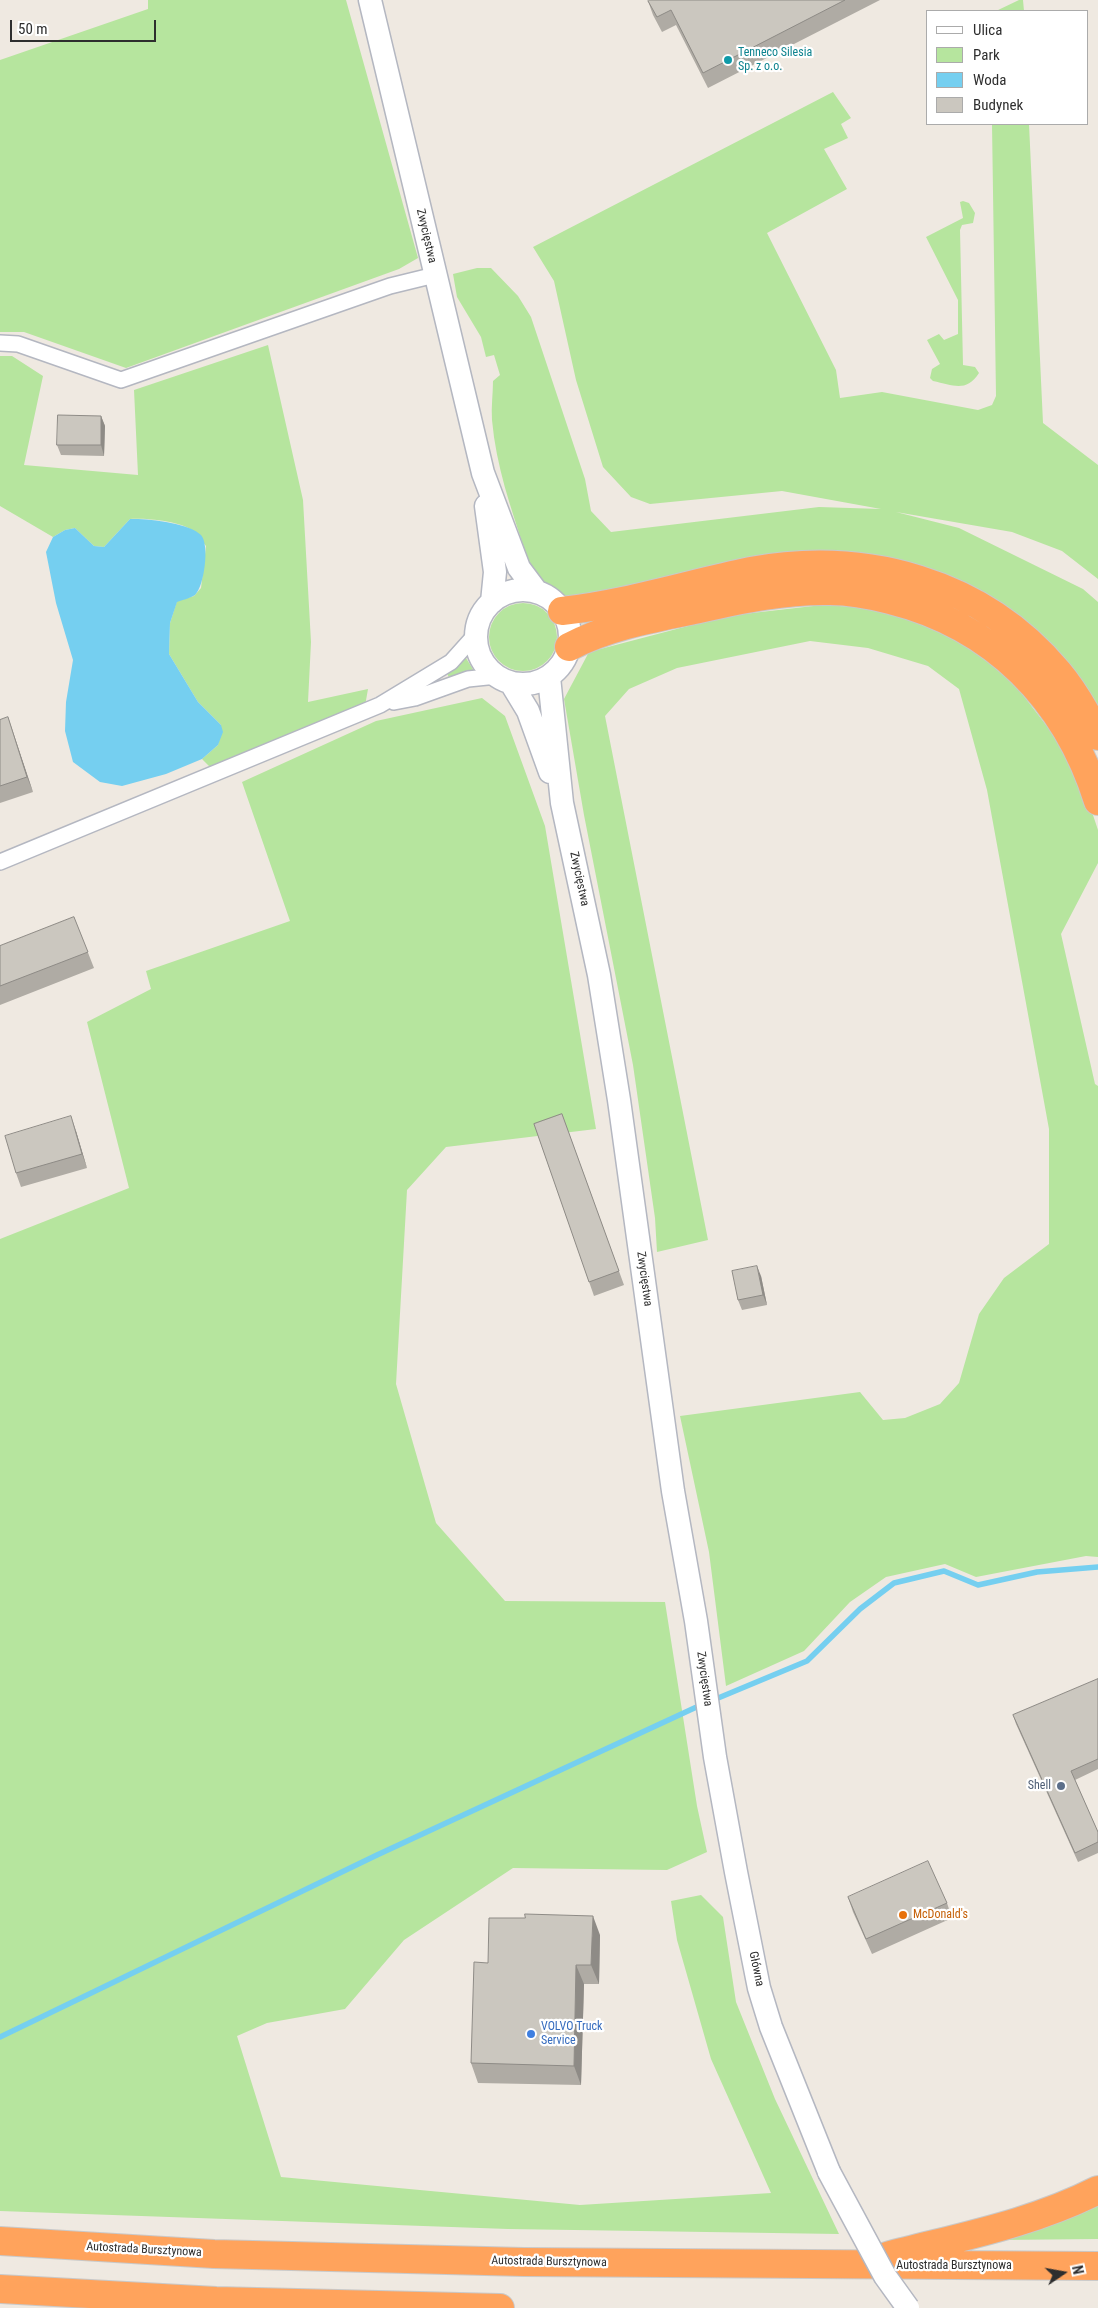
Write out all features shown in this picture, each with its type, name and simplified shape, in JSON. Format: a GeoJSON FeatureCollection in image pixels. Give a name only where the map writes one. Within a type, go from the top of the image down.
{"type":"FeatureCollection","features":[{"type":"Feature","properties":{"kind":"highway"},"geometry":{"type":"LineString","coordinates":[[562,612],[589,608],[752,571],[811,564],[850,564],[886,570],[923,580],[1004,623],[1058,672],[1084,710],[1098,736]]}},
{"type":"Feature","properties":{"kind":"highway"},"geometry":{"type":"LineString","coordinates":[[569,647],[597,633],[742,599],[778,594],[832,590],[867,594],[902,603],[940,615],[973,633],[1008,659],[1039,691],[1063,725],[1081,757],[1098,801]]}},
{"type":"Feature","properties":{"kind":"highway"},"geometry":{"type":"LineString","coordinates":[[852,2265],[1020,2222],[1059,2208],[1098,2190]]}},
{"type":"Feature","properties":{"kind":"highway","name":"Autostrada Bursztynowa"},"geometry":{"type":"LineString","coordinates":[[0,2242],[243,2255],[524,2262],[1098,2266]]}},
{"type":"Feature","properties":{"kind":"highway"},"geometry":{"type":"LineString","coordinates":[[0,2289],[216,2301],[500,2308]]}},
{"type":"Feature","properties":{"kind":"main road","name":"Zwycięstwa"},"geometry":{"type":"LineString","coordinates":[[370,0],[483,473],[495,572],[492,602]]}},
{"type":"Feature","properties":{"kind":"main road","name":"Zwycięstwa"},"geometry":{"type":"LineString","coordinates":[[483,473],[519,568],[537,592]]}},
{"type":"Feature","properties":{"kind":"main road"},"geometry":{"type":"LineString","coordinates":[[516,591],[537,592],[551,600],[562,612],[570,632],[569,647],[560,666],[549,677],[530,684],[504,680],[486,667],[479,654],[476,633],[481,616],[492,602],[504,595],[516,591]]}},
{"type":"Feature","properties":{"kind":"main road","name":"Zwycięstwa"},"geometry":{"type":"LineString","coordinates":[[549,677],[562,803],[599,976],[618,1091],[673,1491],[696,1621],[715,1757]]}},
{"type":"Feature","properties":{"kind":"main road","name":"Zwycięstwa"},"geometry":{"type":"LineString","coordinates":[[504,680],[530,716],[562,803]]}},
{"type":"Feature","properties":{"kind":"main road","name":"Główna"},"geometry":{"type":"LineString","coordinates":[[715,1757],[759,1988],[771,2027],[829,2172],[885,2276],[908,2308]]}},
{"type":"Feature","properties":{"kind":"street"},"geometry":{"type":"LineString","coordinates":[[0,343],[18,344],[121,380],[390,286],[436,274]]}},
{"type":"Feature","properties":{"kind":"street"},"geometry":{"type":"LineString","coordinates":[[0,862],[380,705],[451,662],[476,633]]}},
{"type":"Feature","properties":{"kind":"street"},"geometry":{"type":"LineString","coordinates":[[380,705],[415,698],[468,680],[504,680]]}},
{"type":"Feature","properties":{"kind":"green space"},"geometry":{"type":"Polygon","coordinates":[[[148,0],[346,0],[418,258],[399,269],[126,368],[24,332],[0,332],[0,60],[148,9],[148,0]]]}},
{"type":"Feature","properties":{"kind":"green space"},"geometry":{"type":"Polygon","coordinates":[[[1019,0],[1023,0],[1024,10],[998,10],[1019,0]]]}},
{"type":"Feature","properties":{"kind":"green space"},"geometry":{"type":"Polygon","coordinates":[[[833,92],[851,118],[841,124],[848,138],[824,149],[847,189],[767,233],[836,370],[840,398],[882,392],[978,410],[992,405],[996,396],[992,125],[1029,125],[1043,423],[1098,465],[1098,579],[1062,551],[1012,532],[896,512],[959,528],[1083,589],[1098,602],[1098,706],[1087,689],[884,557],[828,552],[588,599],[567,597],[541,581],[520,555],[525,551],[509,503],[497,454],[492,420],[493,381],[500,375],[494,355],[486,357],[481,337],[457,297],[453,274],[477,268],[491,268],[518,296],[531,317],[585,479],[591,511],[611,532],[819,507],[881,509],[782,491],[650,504],[631,497],[603,467],[576,380],[554,281],[533,247],[833,92]]]}},
{"type":"Feature","properties":{"kind":"green space"},"geometry":{"type":"Polygon","coordinates":[[[960,202],[969,203],[975,213],[973,223],[962,225],[960,230],[963,365],[975,367],[979,373],[969,383],[953,386],[933,381],[930,378],[932,369],[940,364],[927,340],[939,334],[944,340],[958,334],[958,300],[926,237],[963,218],[960,202]]]}},
{"type":"Feature","properties":{"kind":"green space"},"geometry":{"type":"Polygon","coordinates":[[[268,345],[303,500],[311,642],[308,702],[368,689],[365,706],[212,769],[202,759],[218,745],[221,725],[198,702],[169,654],[170,623],[177,601],[194,596],[201,588],[206,546],[195,533],[180,525],[163,521],[130,519],[104,547],[94,546],[75,528],[65,530],[53,537],[0,506],[0,356],[12,356],[43,376],[24,465],[138,475],[134,390],[268,345]]]}},
{"type":"Feature","properties":{"kind":"green space"},"geometry":{"type":"Polygon","coordinates":[[[516,603],[530,603],[542,608],[552,618],[557,630],[557,644],[552,656],[542,666],[530,671],[516,671],[504,666],[494,656],[489,644],[489,630],[494,618],[504,608],[516,603]]]}},
{"type":"Feature","properties":{"kind":"green space"},"geometry":{"type":"Polygon","coordinates":[[[822,605],[874,608],[916,619],[966,643],[1016,686],[1076,764],[1098,830],[1098,863],[1061,934],[1095,1084],[1098,1086],[1098,1557],[1086,1556],[976,1577],[945,1564],[886,1577],[850,1602],[804,1651],[726,1686],[709,1552],[680,1416],[860,1392],[883,1420],[905,1418],[940,1404],[959,1383],[979,1314],[1004,1278],[1049,1244],[1049,1129],[987,790],[959,689],[928,666],[868,648],[810,641],[677,668],[629,689],[605,716],[708,1240],[657,1252],[655,1218],[633,1065],[584,815],[564,699],[589,652],[726,616],[822,605]]]}},
{"type":"Feature","properties":{"kind":"green space"},"geometry":{"type":"Polygon","coordinates":[[[466,658],[474,671],[473,673],[450,680],[447,673],[466,658]]]}},
{"type":"Feature","properties":{"kind":"green space"},"geometry":{"type":"Polygon","coordinates":[[[482,698],[505,716],[545,826],[596,1129],[446,1147],[407,1190],[396,1384],[436,1523],[505,1601],[665,1602],[697,1806],[707,1852],[667,1870],[513,1868],[404,1940],[345,2009],[267,2023],[237,2036],[281,2177],[580,2205],[771,2193],[711,2059],[677,1940],[671,1901],[701,1895],[723,1917],[736,2002],[775,2099],[839,2234],[508,2229],[0,2211],[0,1239],[129,1188],[87,1022],[151,989],[146,971],[290,921],[242,782],[376,721],[482,698]]]}},
{"type":"Feature","properties":{"kind":"green space"},"geometry":{"type":"Polygon","coordinates":[[[1098,2202],[1098,2239],[999,2240],[1098,2202]]]}},
{"type":"Feature","properties":{"kind":"water"},"geometry":{"type":"Polygon","coordinates":[[[130,519],[157,520],[178,524],[195,531],[204,540],[205,566],[201,584],[195,595],[177,602],[170,623],[169,654],[198,702],[221,725],[223,732],[218,745],[202,759],[166,774],[122,786],[100,782],[73,762],[65,731],[66,702],[73,660],[56,603],[46,552],[53,537],[65,530],[75,528],[94,546],[104,547],[130,519]]]}},
{"type":"Feature","properties":{"kind":"building","name":"Tenneco Silesia Sp. z o.o."},"geometry":{"type":"Polygon","coordinates":[[[649,0],[845,0],[703,73],[671,10],[657,17],[649,0]]]}},
{"type":"Feature","properties":{"kind":"building"},"geometry":{"type":"Polygon","coordinates":[[[58,415],[101,416],[101,445],[57,445],[58,415]]]}},
{"type":"Feature","properties":{"kind":"building"},"geometry":{"type":"Polygon","coordinates":[[[8,717],[27,777],[0,786],[0,720],[8,717]]]}},
{"type":"Feature","properties":{"kind":"building"},"geometry":{"type":"Polygon","coordinates":[[[74,917],[88,952],[0,986],[0,946],[74,917]]]}},
{"type":"Feature","properties":{"kind":"building"},"geometry":{"type":"Polygon","coordinates":[[[562,1114],[619,1271],[589,1282],[534,1124],[562,1114]]]}},
{"type":"Feature","properties":{"kind":"building"},"geometry":{"type":"Polygon","coordinates":[[[71,1116],[82,1154],[16,1173],[5,1136],[71,1116]]]}},
{"type":"Feature","properties":{"kind":"building"},"geometry":{"type":"Polygon","coordinates":[[[757,1266],[763,1295],[738,1300],[732,1271],[757,1266]]]}},
{"type":"Feature","properties":{"kind":"building"},"geometry":{"type":"Polygon","coordinates":[[[1098,1679],[1098,1759],[1071,1771],[1098,1832],[1098,1842],[1075,1853],[1013,1715],[1098,1679]]]}},
{"type":"Feature","properties":{"kind":"building","name":"McDonald's"},"geometry":{"type":"Polygon","coordinates":[[[928,1861],[947,1903],[866,1939],[848,1897],[928,1861]]]}},
{"type":"Feature","properties":{"kind":"building","name":"VOLVO Truck Service"},"geometry":{"type":"Polygon","coordinates":[[[525,1914],[593,1916],[591,1965],[576,1965],[574,2066],[471,2063],[474,1962],[488,1963],[489,1918],[525,1918],[525,1914]]]}},
{"type":"Feature","properties":{"kind":"waterway"},"geometry":{"type":"LineString","coordinates":[[711,1701],[807,1661],[860,1609],[894,1583],[944,1571],[978,1585],[1037,1572],[1098,1567]]}},
{"type":"Feature","properties":{"kind":"waterway"},"geometry":{"type":"LineString","coordinates":[[0,2037],[377,1855],[703,1704]]}},
{"type":"Feature","properties":{"kind":"place","name":"Tenneco Silesia Sp. z o.o."},"geometry":{"type":"Point","coordinates":[728,60]}},
{"type":"Feature","properties":{"kind":"place","name":"Shell"},"geometry":{"type":"Point","coordinates":[1061,1786]}},
{"type":"Feature","properties":{"kind":"place","name":"McDonald's"},"geometry":{"type":"Point","coordinates":[903,1915]}},
{"type":"Feature","properties":{"kind":"place","name":"VOLVO Truck Service"},"geometry":{"type":"Point","coordinates":[531,2034]}}]}
